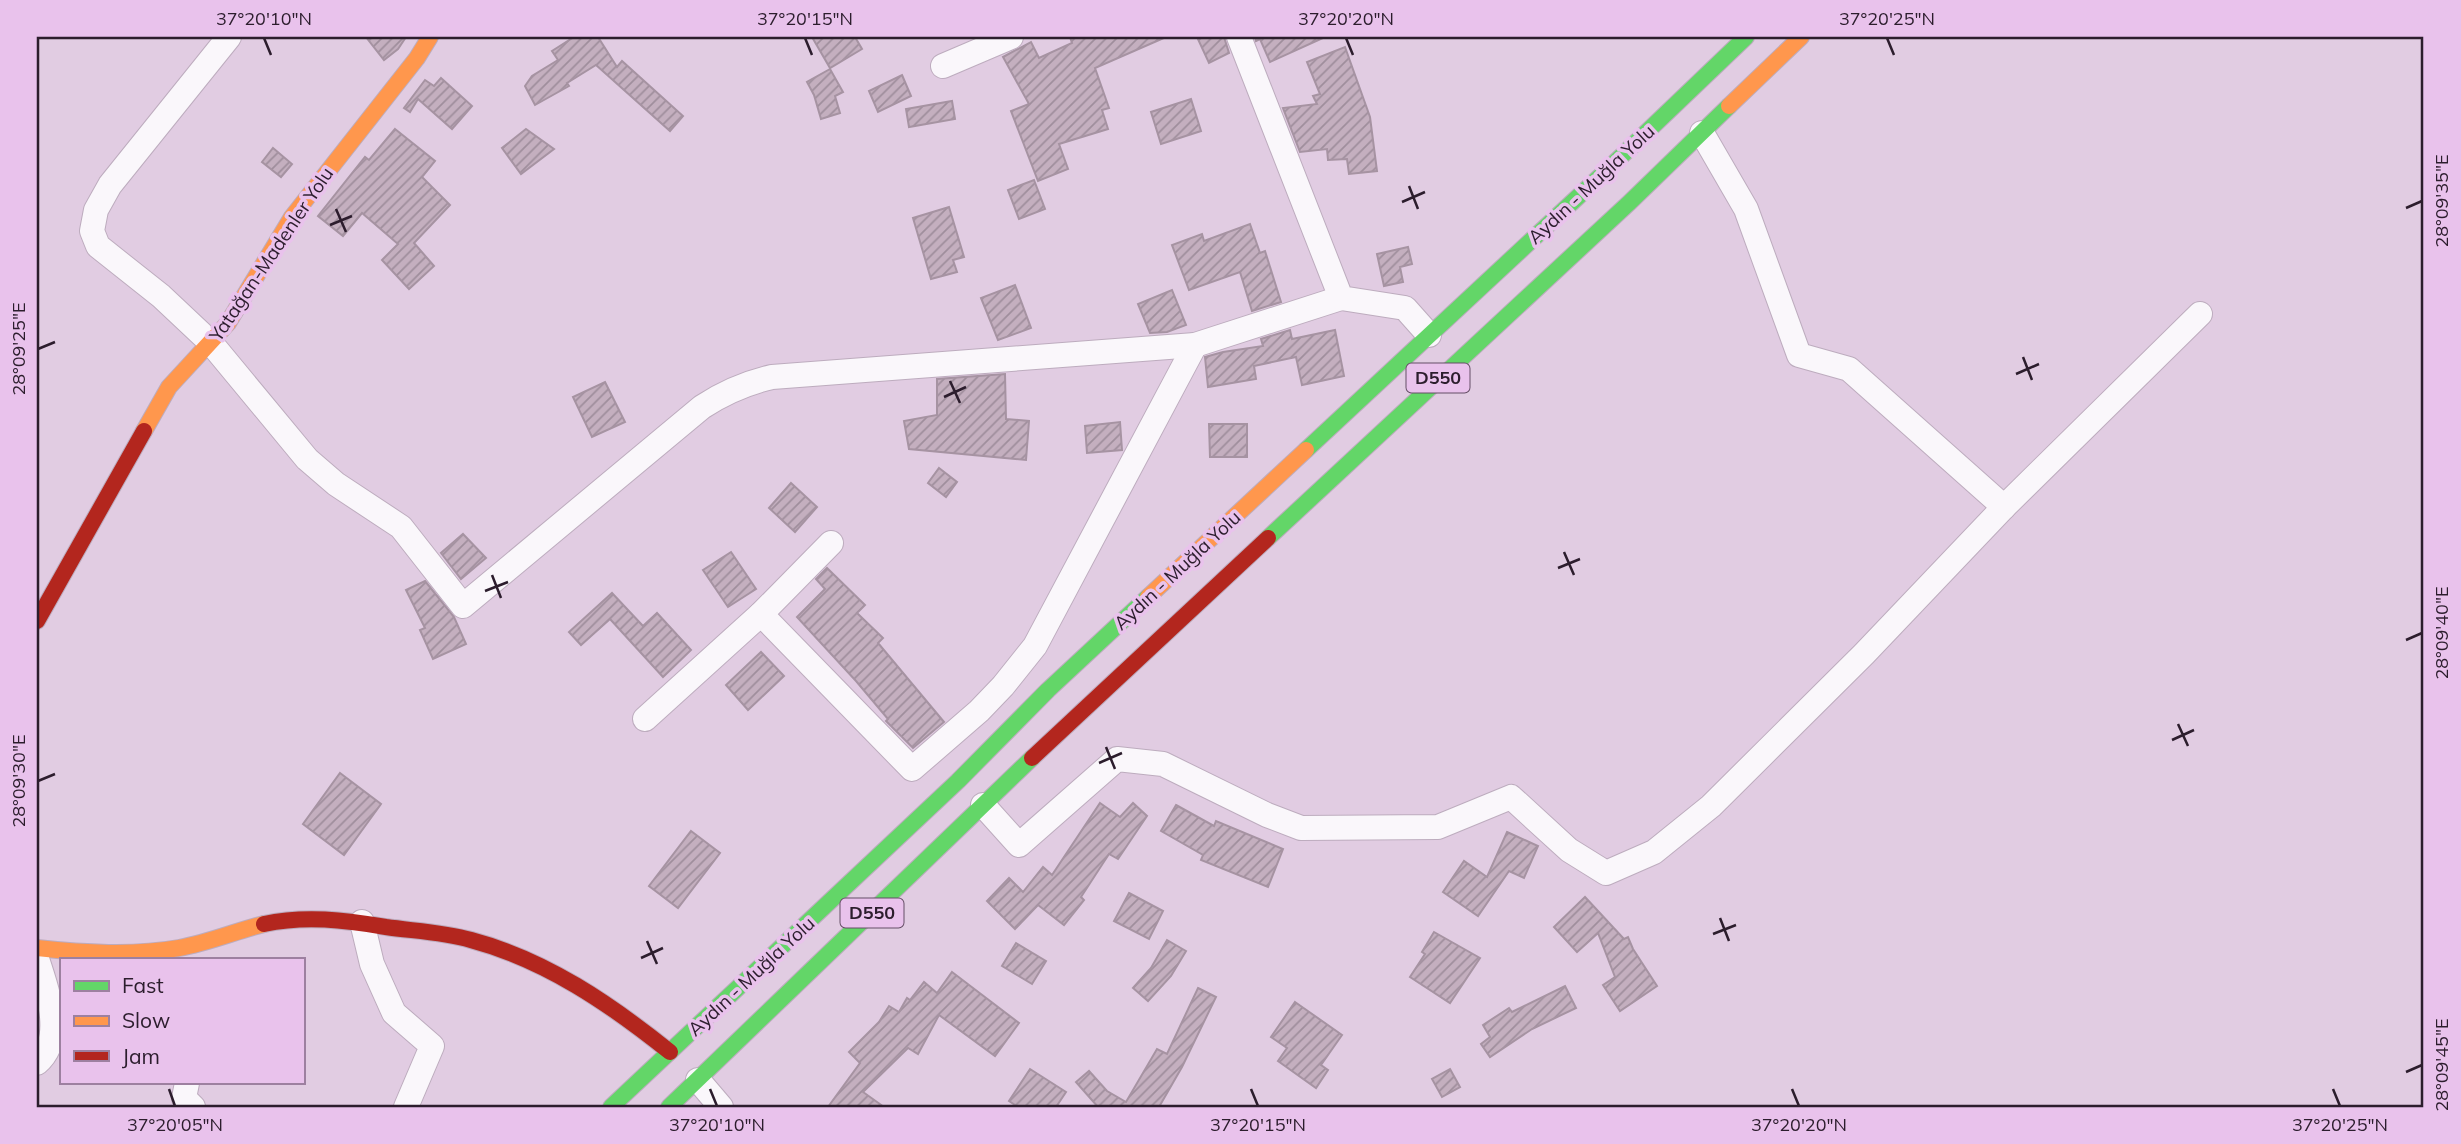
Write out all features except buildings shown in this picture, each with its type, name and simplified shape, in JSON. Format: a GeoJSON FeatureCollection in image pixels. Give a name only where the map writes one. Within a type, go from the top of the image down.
{"type":"FeatureCollection","features":[{"type":"Feature","properties":{"kind":"main road","name":"Yatağan-Madenler Yolu"},"geometry":{"type":"LineString","coordinates":[[37,621],[169,387],[228,323],[292,217],[430,37]]}},
{"type":"Feature","properties":{"kind":"main road","name":"Aydın - Muğla Yolu"},"geometry":{"type":"LineString","coordinates":[[668,1107],[684,1066],[1048,690],[1746,37]]}},
{"type":"Feature","properties":{"kind":"main road","name":"Aydın - Muğla Yolu"},"geometry":{"type":"LineString","coordinates":[[611,1107],[684,1066],[983,806],[1074,718],[1630,202],[1801,37]]}},
{"type":"Feature","properties":{"kind":"main road"},"geometry":{"type":"LineString","coordinates":[[37,948],[74,952],[184,953],[261,925],[289,919],[330,917],[470,939],[529,960],[622,1014],[684,1066]]}},
{"type":"Feature","properties":{"kind":"street"},"geometry":{"type":"LineString","coordinates":[[229,37],[110,185],[96,210],[92,231],[98,246],[161,296],[211,343],[307,459],[336,484],[401,527],[463,606],[702,407],[725,392],[746,383],[772,377],[1195,345],[1341,298],[1405,308],[1429,335]]}},
{"type":"Feature","properties":{"kind":"street"},"geometry":{"type":"LineString","coordinates":[[943,66],[967,45],[1011,37]]}},
{"type":"Feature","properties":{"kind":"street"},"geometry":{"type":"LineString","coordinates":[[1239,37],[1341,298]]}},
{"type":"Feature","properties":{"kind":"street"},"geometry":{"type":"LineString","coordinates":[[1702,133],[1746,209],[1799,355],[1849,369],[2004,507]]}},
{"type":"Feature","properties":{"kind":"street"},"geometry":{"type":"LineString","coordinates":[[983,806],[1018,845],[1117,759],[1163,764],[1267,815],[1301,828],[1438,827],[1511,797],[1569,850],[1606,873],[1654,852],[1711,806],[1864,654],[2004,507],[2200,314]]}},
{"type":"Feature","properties":{"kind":"street"},"geometry":{"type":"LineString","coordinates":[[761,614],[912,769],[979,711],[1035,646],[1195,345]]}},
{"type":"Feature","properties":{"kind":"street"},"geometry":{"type":"LineString","coordinates":[[645,719],[761,614],[831,543]]}},
{"type":"Feature","properties":{"kind":"street"},"geometry":{"type":"LineString","coordinates":[[362,922],[372,964],[394,1013],[432,1046],[406,1107]]}},
{"type":"Feature","properties":{"kind":"street"},"geometry":{"type":"LineString","coordinates":[[37,959],[49,995],[52,1017],[51,1044],[37,1063]]}},
{"type":"Feature","properties":{"kind":"street"},"geometry":{"type":"LineString","coordinates":[[684,1066],[721,1107]]}},
{"type":"Feature","properties":{"kind":"street"},"geometry":{"type":"LineString","coordinates":[[187,1084],[184,1098],[193,1107]]}},
{"type":"Feature","properties":{"kind":"traffic: fast"},"geometry":{"type":"LineString","coordinates":[[1306,450],[1746,37]]}},
{"type":"Feature","properties":{"kind":"traffic: fast"},"geometry":{"type":"LineString","coordinates":[[1268,538],[1630,202],[1729,106]]}},
{"type":"Feature","properties":{"kind":"traffic: fast"},"geometry":{"type":"LineString","coordinates":[[611,1107],[958,781],[1048,690],[1148,597]]}},
{"type":"Feature","properties":{"kind":"traffic: fast"},"geometry":{"type":"LineString","coordinates":[[669,1107],[1032,758]]}},
{"type":"Feature","properties":{"kind":"traffic: slow"},"geometry":{"type":"LineString","coordinates":[[144,431],[169,387],[228,323],[292,217],[417,58],[430,37]]}},
{"type":"Feature","properties":{"kind":"traffic: slow"},"geometry":{"type":"LineString","coordinates":[[1729,106],[1801,37]]}},
{"type":"Feature","properties":{"kind":"traffic: slow"},"geometry":{"type":"LineString","coordinates":[[1148,597],[1306,450]]}},
{"type":"Feature","properties":{"kind":"traffic: slow"},"geometry":{"type":"LineString","coordinates":[[37,948],[108,953],[162,951],[201,943],[264,924]]}},
{"type":"Feature","properties":{"kind":"traffic: jam"},"geometry":{"type":"LineString","coordinates":[[37,621],[144,431]]}},
{"type":"Feature","properties":{"kind":"traffic: jam"},"geometry":{"type":"LineString","coordinates":[[1032,758],[1268,538]]}},
{"type":"Feature","properties":{"kind":"traffic: jam"},"geometry":{"type":"LineString","coordinates":[[264,924],[310,919],[340,921],[471,940],[525,959],[576,986],[624,1017],[670,1052]]}}]}
